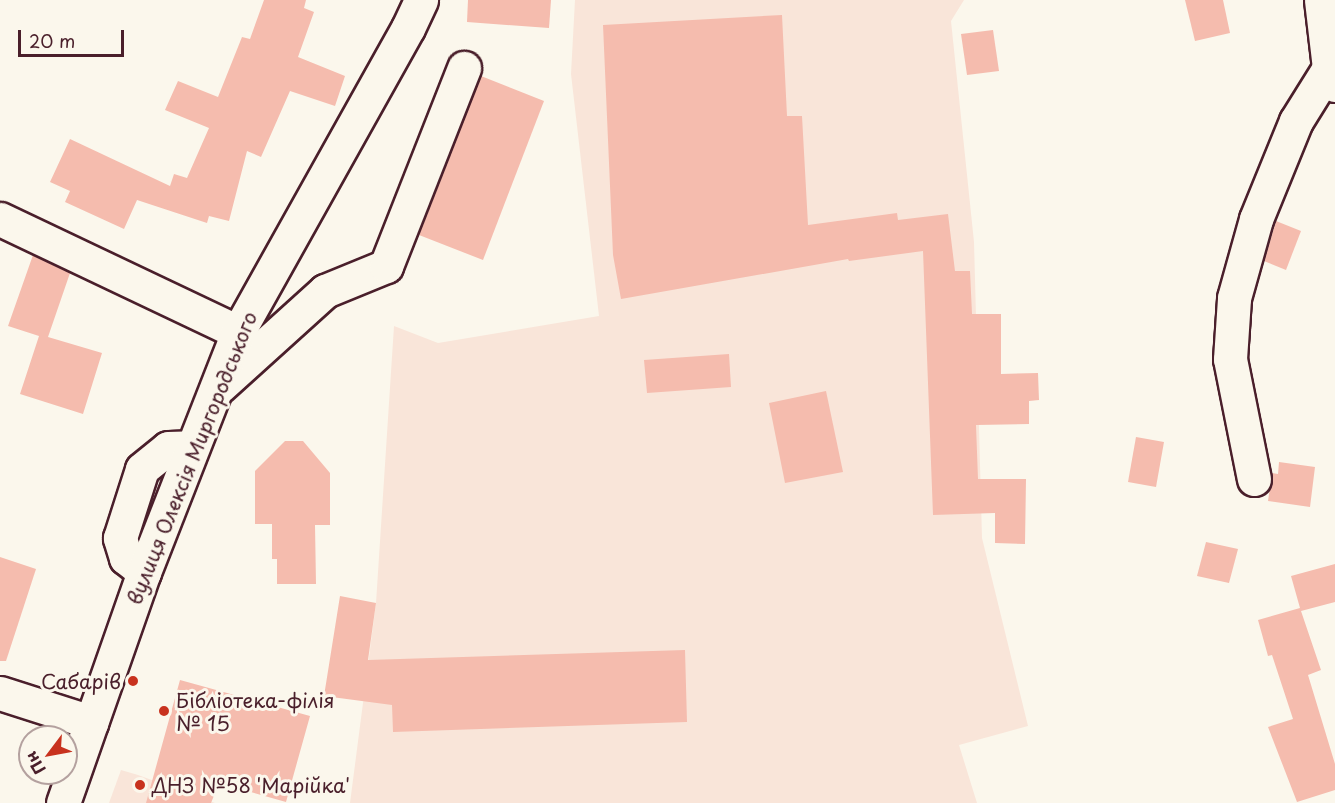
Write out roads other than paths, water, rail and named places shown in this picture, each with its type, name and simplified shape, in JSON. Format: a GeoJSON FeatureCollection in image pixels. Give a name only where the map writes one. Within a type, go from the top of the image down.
{"type":"FeatureCollection","features":[{"type":"Feature","properties":{"kind":"street","name":"вулиця Олексія Миргородського"},"geometry":{"type":"LineString","coordinates":[[63,803],[144,572],[238,332],[408,28],[421,0]]}},
{"type":"Feature","properties":{"kind":"street"},"geometry":{"type":"LineString","coordinates":[[1254,479],[1230,359],[1234,298],[1256,219],[1296,122],[1332,76],[1326,15]]}},
{"type":"Feature","properties":{"kind":"street"},"geometry":{"type":"LineString","coordinates":[[214,391],[325,291],[386,266],[464,68]]}},
{"type":"Feature","properties":{"kind":"street"},"geometry":{"type":"LineString","coordinates":[[0,219],[238,332]]}},
{"type":"Feature","properties":{"kind":"street"},"geometry":{"type":"LineString","coordinates":[[0,693],[91,722]]}},
{"type":"Feature","properties":{"kind":"place","name":"Сабарів"},"geometry":{"type":"Point","coordinates":[133,681]}},
{"type":"Feature","properties":{"kind":"place","name":"Бібліотека-філія № 15"},"geometry":{"type":"Point","coordinates":[164,711]}},
{"type":"Feature","properties":{"kind":"place","name":"ДНЗ №58 'Марійка'"},"geometry":{"type":"Point","coordinates":[140,785]}}]}
